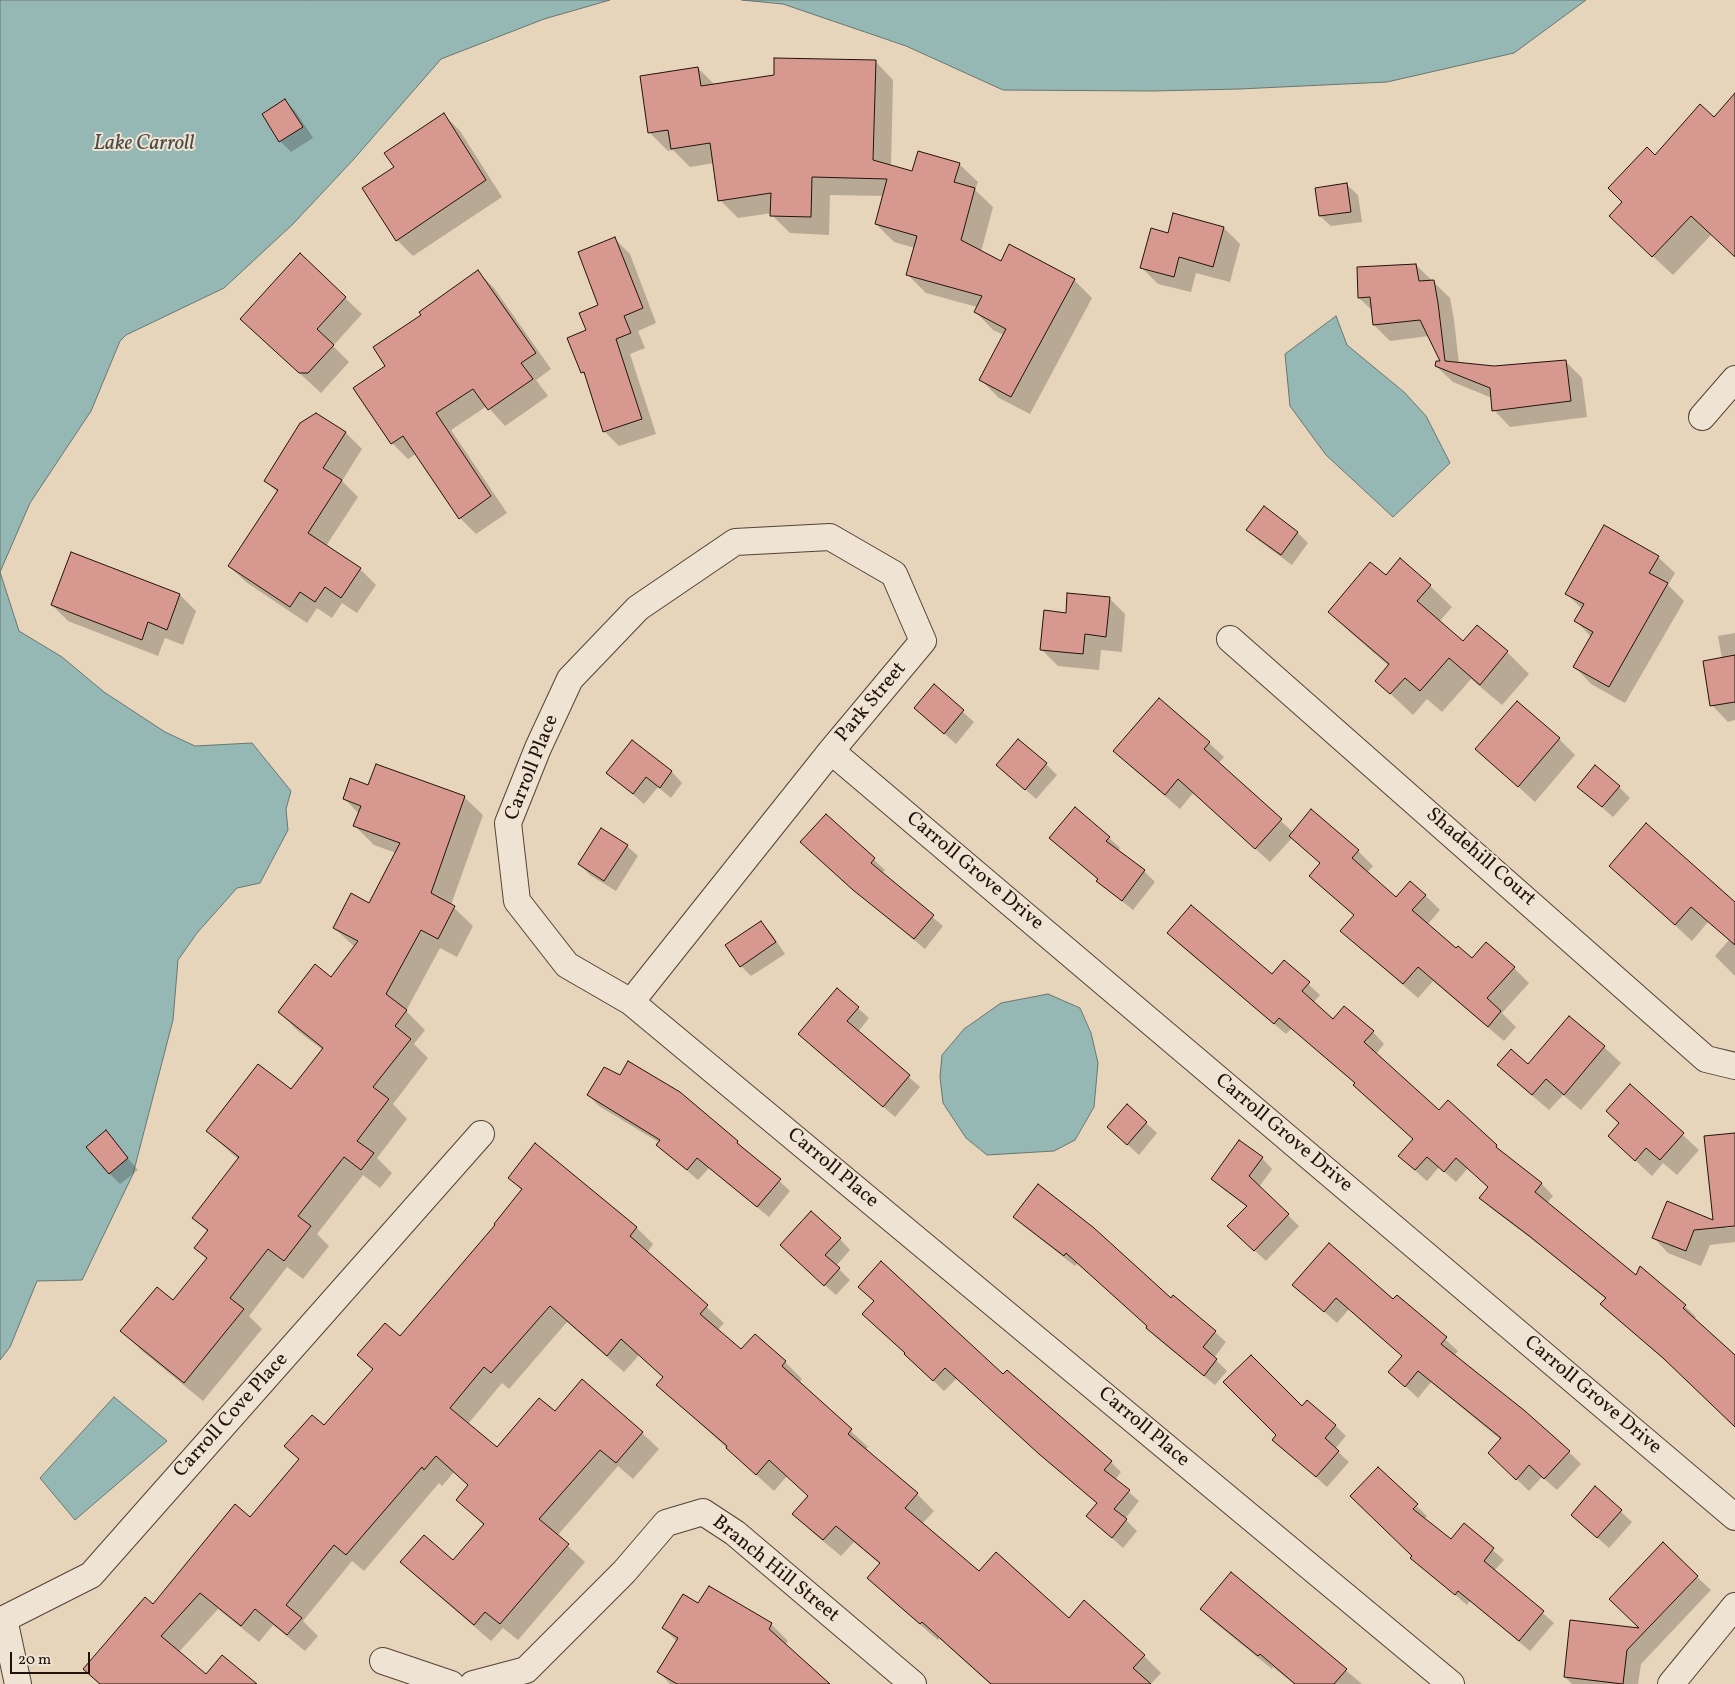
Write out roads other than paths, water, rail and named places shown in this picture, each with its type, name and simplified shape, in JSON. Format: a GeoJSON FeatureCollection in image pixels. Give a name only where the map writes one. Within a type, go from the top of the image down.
{"type":"FeatureCollection","features":[{"type":"Feature","properties":{"kind":"street"},"geometry":{"type":"LineString","coordinates":[[1702,418],[1735,379]]}},
{"type":"Feature","properties":{"kind":"street","name":"Park Street"},"geometry":{"type":"LineString","coordinates":[[631,1002],[831,752],[923,641],[894,574],[830,537],[735,542],[685,576]]}},
{"type":"Feature","properties":{"kind":"street","name":"Carroll Place"},"geometry":{"type":"LineString","coordinates":[[685,576],[638,608],[570,679],[538,748],[508,823],[517,901],[567,965],[631,1002],[1451,1684]]}},
{"type":"Feature","properties":{"kind":"street","name":"Shadehill Court"},"geometry":{"type":"LineString","coordinates":[[1230,638],[1706,1059],[1735,1066]]}},
{"type":"Feature","properties":{"kind":"street","name":"Carroll Grove Drive"},"geometry":{"type":"LineString","coordinates":[[831,752],[1735,1517]]}},
{"type":"Feature","properties":{"kind":"street","name":"Carroll Cove Place"},"geometry":{"type":"LineString","coordinates":[[18,1684],[4,1619],[91,1575],[481,1134]]}},
{"type":"Feature","properties":{"kind":"street","name":"Branch Hill Street"},"geometry":{"type":"LineString","coordinates":[[474,1684],[526,1670],[624,1572],[666,1523],[703,1512],[735,1533],[913,1684]]}},
{"type":"Feature","properties":{"kind":"street"},"geometry":{"type":"LineString","coordinates":[[1671,1684],[1735,1606]]}},
{"type":"Feature","properties":{"kind":"street"},"geometry":{"type":"LineString","coordinates":[[383,1661],[451,1684]]}},
{"type":"Feature","properties":{"kind":"water","name":"Lake Carroll"},"geometry":{"type":"Polygon","coordinates":[[[0,0],[610,0],[544,19],[441,59],[353,160],[293,224],[224,288],[126,335],[120,341],[91,411],[30,503],[0,572],[0,0]]]}},
{"type":"Feature","properties":{"kind":"water"},"geometry":{"type":"Polygon","coordinates":[[[742,0],[1586,0],[1514,53],[1387,82],[1153,91],[1003,90],[906,46],[783,4],[742,0]]]}},
{"type":"Feature","properties":{"kind":"water"},"geometry":{"type":"Polygon","coordinates":[[[1336,316],[1347,345],[1404,392],[1426,416],[1450,463],[1393,517],[1326,455],[1290,406],[1285,354],[1336,316]]]}},
{"type":"Feature","properties":{"kind":"water"},"geometry":{"type":"Polygon","coordinates":[[[0,572],[19,631],[62,657],[104,692],[165,732],[195,746],[252,743],[291,791],[286,809],[288,830],[260,883],[237,888],[197,933],[178,960],[173,1020],[133,1174],[82,1280],[37,1281],[10,1347],[0,1360],[0,572]],[[106,1131],[98,1161],[109,1174],[128,1158],[106,1131]]]}},
{"type":"Feature","properties":{"kind":"water"},"geometry":{"type":"Polygon","coordinates":[[[1048,994],[1080,1008],[1091,1033],[1098,1063],[1094,1107],[1075,1140],[1054,1151],[987,1155],[966,1138],[943,1103],[940,1077],[942,1055],[964,1029],[1001,1003],[1048,994]]]}},
{"type":"Feature","properties":{"kind":"water"},"geometry":{"type":"Polygon","coordinates":[[[114,1397],[167,1441],[75,1520],[40,1478],[114,1397]]]}}]}
